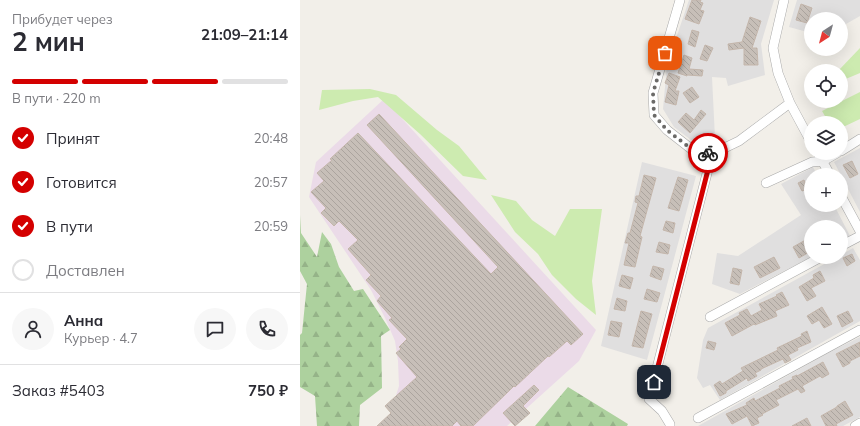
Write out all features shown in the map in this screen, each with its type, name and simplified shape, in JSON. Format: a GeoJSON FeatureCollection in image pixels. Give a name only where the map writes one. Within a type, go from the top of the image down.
{"type":"FeatureCollection","features":[{"type":"Feature","properties":{"kind":"street"},"geometry":{"type":"LineString","coordinates":[[680,0],[653,93],[654,115],[667,130],[690,148],[712,154],[739,141],[790,103]]}},
{"type":"Feature","properties":{"kind":"street"},"geometry":{"type":"LineString","coordinates":[[784,0],[772,48],[778,73],[790,103],[804,129]]}},
{"type":"Feature","properties":{"kind":"street"},"geometry":{"type":"LineString","coordinates":[[848,147],[860,139]]}},
{"type":"Feature","properties":{"kind":"street"},"geometry":{"type":"LineString","coordinates":[[670,426],[662,411],[649,399],[712,154]]}},
{"type":"Feature","properties":{"kind":"street"},"geometry":{"type":"LineString","coordinates":[[766,183],[812,162],[823,162],[826,160]]}},
{"type":"Feature","properties":{"kind":"street"},"geometry":{"type":"LineString","coordinates":[[823,162],[826,168]]}},
{"type":"Feature","properties":{"kind":"street"},"geometry":{"type":"LineString","coordinates":[[848,209],[860,231]]}},
{"type":"Feature","properties":{"kind":"street"},"geometry":{"type":"LineString","coordinates":[[848,242],[860,236]]}},
{"type":"Feature","properties":{"kind":"street"},"geometry":{"type":"LineString","coordinates":[[710,317],[808,264]]}},
{"type":"Feature","properties":{"kind":"street"},"geometry":{"type":"LineString","coordinates":[[698,418],[860,330]]}},
{"type":"Feature","properties":{"kind":"street"},"geometry":{"type":"LineString","coordinates":[[855,426],[860,423]]}},
{"type":"Feature","properties":{"kind":"shaded area"},"geometry":{"type":"Polygon","coordinates":[[[689,0],[774,0],[761,44],[765,75],[728,86],[726,78],[712,77],[715,138],[691,140],[674,127],[663,109],[667,65],[689,0]]]}},
{"type":"Feature","properties":{"kind":"shaded area"},"geometry":{"type":"Polygon","coordinates":[[[797,0],[860,0],[860,16],[848,23],[848,12],[804,12],[804,31],[789,27],[797,0]]]}},
{"type":"Feature","properties":{"kind":"shaded area"},"geometry":{"type":"Polygon","coordinates":[[[384,99],[596,330],[579,361],[507,426],[389,426],[389,417],[399,386],[398,361],[395,341],[371,290],[309,197],[316,162],[384,99]]]}},
{"type":"Feature","properties":{"kind":"shaded area"},"geometry":{"type":"Polygon","coordinates":[[[860,148],[860,212],[848,189],[848,168],[837,168],[834,162],[838,160],[848,160],[848,154],[860,148]]]}},
{"type":"Feature","properties":{"kind":"shaded area"},"geometry":{"type":"Polygon","coordinates":[[[642,162],[696,176],[647,360],[601,346],[642,162]]]}},
{"type":"Feature","properties":{"kind":"shaded area"},"geometry":{"type":"Polygon","coordinates":[[[804,172],[804,212],[838,212],[842,220],[804,220],[804,261],[740,294],[712,284],[717,253],[738,256],[801,215],[781,184],[804,172]]]}},
{"type":"Feature","properties":{"kind":"shaded area"},"geometry":{"type":"Polygon","coordinates":[[[853,248],[860,260],[860,321],[720,400],[710,385],[703,388],[697,378],[703,340],[708,328],[824,264],[848,264],[848,251],[853,248]]]}},
{"type":"Feature","properties":{"kind":"shaded area"},"geometry":{"type":"Polygon","coordinates":[[[860,337],[860,417],[843,426],[698,426],[830,352],[860,337]]]}},
{"type":"Feature","properties":{"kind":"green space"},"geometry":{"type":"Polygon","coordinates":[[[860,48],[860,73],[848,78],[848,64],[845,64],[860,48]]]}},
{"type":"Feature","properties":{"kind":"green space"},"geometry":{"type":"Polygon","coordinates":[[[370,89],[396,95],[437,130],[459,146],[487,180],[463,176],[420,134],[378,97],[353,101],[319,110],[322,90],[370,89]]]}},
{"type":"Feature","properties":{"kind":"green space"},"geometry":{"type":"Polygon","coordinates":[[[860,92],[860,119],[848,125],[848,116],[825,116],[822,111],[828,108],[848,108],[848,98],[860,92]]]}},
{"type":"Feature","properties":{"kind":"green space"},"geometry":{"type":"Polygon","coordinates":[[[491,195],[516,201],[532,220],[555,236],[570,209],[602,209],[592,281],[596,315],[576,299],[552,275],[538,254],[515,232],[491,195]]]}},
{"type":"Feature","properties":{"kind":"green space"},"geometry":{"type":"Polygon","coordinates":[[[300,215],[301,233],[317,257],[322,232],[331,244],[339,267],[354,291],[363,289],[390,330],[381,336],[382,388],[360,405],[359,426],[317,426],[315,396],[300,387],[300,335],[302,333],[307,284],[300,271],[300,215]]]}},
{"type":"Feature","properties":{"kind":"green space"},"geometry":{"type":"Polygon","coordinates":[[[568,387],[628,424],[627,426],[535,426],[568,387]]]}},
{"type":"Feature","properties":{"kind":"building"},"geometry":{"type":"Polygon","coordinates":[[[692,0],[701,0],[700,2],[703,3],[700,10],[704,11],[699,24],[685,19],[692,0]]]}},
{"type":"Feature","properties":{"kind":"building"},"geometry":{"type":"Polygon","coordinates":[[[801,4],[812,8],[811,12],[804,12],[804,22],[796,20],[801,4]]]}},
{"type":"Feature","properties":{"kind":"building"},"geometry":{"type":"Polygon","coordinates":[[[750,17],[761,21],[752,48],[757,48],[758,65],[744,65],[744,48],[729,50],[728,44],[742,42],[750,17]]]}},
{"type":"Feature","properties":{"kind":"building"},"geometry":{"type":"Polygon","coordinates":[[[692,30],[699,32],[695,47],[688,44],[692,30]]]}},
{"type":"Feature","properties":{"kind":"building"},"geometry":{"type":"Polygon","coordinates":[[[705,45],[713,48],[707,61],[700,59],[705,45]]]}},
{"type":"Feature","properties":{"kind":"building"},"geometry":{"type":"Polygon","coordinates":[[[684,55],[692,58],[689,69],[703,70],[702,76],[687,76],[678,73],[684,55]]]}},
{"type":"Feature","properties":{"kind":"building"},"geometry":{"type":"Polygon","coordinates":[[[669,73],[680,77],[675,91],[679,91],[676,105],[665,102],[669,85],[665,83],[669,73]]]}},
{"type":"Feature","properties":{"kind":"building"},"geometry":{"type":"Polygon","coordinates":[[[692,87],[699,97],[690,103],[683,93],[692,87]]]}},
{"type":"Feature","properties":{"kind":"building"},"geometry":{"type":"Polygon","coordinates":[[[701,110],[706,114],[690,133],[678,122],[686,113],[694,120],[701,110]]]}},
{"type":"Feature","properties":{"kind":"building"},"geometry":{"type":"Polygon","coordinates":[[[379,114],[583,334],[571,345],[567,341],[549,357],[548,356],[515,387],[514,386],[473,426],[461,426],[457,421],[452,426],[377,426],[391,413],[385,406],[417,377],[396,353],[401,349],[399,347],[407,339],[389,320],[392,318],[377,301],[381,296],[366,280],[371,275],[348,249],[358,240],[339,221],[334,226],[321,213],[326,208],[311,192],[324,181],[317,173],[358,133],[491,274],[498,267],[367,125],[379,114]]]}},
{"type":"Feature","properties":{"kind":"building"},"geometry":{"type":"Polygon","coordinates":[[[852,161],[858,174],[850,178],[848,174],[848,168],[845,168],[843,165],[852,161]]]}},
{"type":"Feature","properties":{"kind":"building"},"geometry":{"type":"Polygon","coordinates":[[[644,175],[656,178],[640,236],[642,237],[635,267],[624,265],[629,243],[625,243],[628,233],[630,233],[638,203],[635,202],[636,196],[639,196],[644,175]]]}},
{"type":"Feature","properties":{"kind":"building"},"geometry":{"type":"Polygon","coordinates":[[[678,177],[688,180],[679,211],[668,208],[678,177]]]}},
{"type":"Feature","properties":{"kind":"building"},"geometry":{"type":"Polygon","coordinates":[[[804,180],[804,190],[802,191],[798,183],[804,180]]]}},
{"type":"Feature","properties":{"kind":"building"},"geometry":{"type":"Polygon","coordinates":[[[666,221],[675,223],[673,233],[663,230],[666,221]]]}},
{"type":"Feature","properties":{"kind":"building"},"geometry":{"type":"Polygon","coordinates":[[[804,241],[804,255],[799,258],[793,247],[804,241]]]}},
{"type":"Feature","properties":{"kind":"building"},"geometry":{"type":"Polygon","coordinates":[[[659,242],[670,245],[668,254],[656,252],[659,242]]]}},
{"type":"Feature","properties":{"kind":"building"},"geometry":{"type":"Polygon","coordinates":[[[852,254],[855,261],[847,266],[846,264],[848,264],[848,256],[852,254]]]}},
{"type":"Feature","properties":{"kind":"building"},"geometry":{"type":"Polygon","coordinates":[[[774,257],[780,268],[760,278],[754,267],[774,257]]]}},
{"type":"Feature","properties":{"kind":"building"},"geometry":{"type":"Polygon","coordinates":[[[653,266],[664,269],[661,280],[650,276],[653,266]]]}},
{"type":"Feature","properties":{"kind":"building"},"geometry":{"type":"Polygon","coordinates":[[[733,268],[742,270],[739,285],[730,283],[733,268]]]}},
{"type":"Feature","properties":{"kind":"building"},"geometry":{"type":"Polygon","coordinates":[[[820,271],[825,281],[811,288],[816,296],[807,301],[799,287],[814,278],[813,275],[820,271]]]}},
{"type":"Feature","properties":{"kind":"building"},"geometry":{"type":"Polygon","coordinates":[[[622,275],[633,278],[630,289],[619,286],[622,275]]]}},
{"type":"Feature","properties":{"kind":"building"},"geometry":{"type":"Polygon","coordinates":[[[647,289],[660,293],[657,302],[644,299],[647,289]]]}},
{"type":"Feature","properties":{"kind":"building"},"geometry":{"type":"Polygon","coordinates":[[[782,292],[789,305],[775,311],[777,316],[755,325],[754,324],[732,336],[725,323],[740,315],[739,313],[747,309],[751,316],[762,310],[759,304],[777,296],[776,295],[782,292]]]}},
{"type":"Feature","properties":{"kind":"building"},"geometry":{"type":"Polygon","coordinates":[[[617,298],[627,301],[625,311],[614,309],[617,298]]]}},
{"type":"Feature","properties":{"kind":"building"},"geometry":{"type":"Polygon","coordinates":[[[822,307],[832,324],[824,328],[819,320],[812,324],[807,316],[822,307]]]}},
{"type":"Feature","properties":{"kind":"building"},"geometry":{"type":"Polygon","coordinates":[[[641,311],[652,314],[643,348],[632,346],[641,311]]]}},
{"type":"Feature","properties":{"kind":"building"},"geometry":{"type":"Polygon","coordinates":[[[848,311],[853,321],[842,327],[837,316],[848,311]]]}},
{"type":"Feature","properties":{"kind":"building"},"geometry":{"type":"Polygon","coordinates":[[[611,321],[622,323],[619,337],[608,335],[611,321]]]}},
{"type":"Feature","properties":{"kind":"building"},"geometry":{"type":"Polygon","coordinates":[[[807,331],[811,342],[797,348],[798,350],[788,355],[791,360],[785,363],[783,359],[761,369],[755,373],[757,376],[748,381],[747,378],[720,396],[714,385],[720,381],[722,384],[743,371],[741,368],[778,350],[777,348],[802,336],[801,334],[807,331]]]}},
{"type":"Feature","properties":{"kind":"building"},"geometry":{"type":"Polygon","coordinates":[[[708,341],[716,343],[714,350],[706,348],[708,341]]]}},
{"type":"Feature","properties":{"kind":"building"},"geometry":{"type":"Polygon","coordinates":[[[860,342],[860,356],[850,361],[850,363],[843,367],[836,354],[860,342]]]}},
{"type":"Feature","properties":{"kind":"building"},"geometry":{"type":"Polygon","coordinates":[[[823,362],[829,374],[822,378],[820,376],[802,386],[805,391],[801,393],[798,389],[776,400],[779,405],[757,418],[759,423],[752,426],[747,416],[732,424],[726,414],[747,405],[746,403],[754,398],[755,401],[780,388],[779,386],[793,379],[792,377],[797,376],[823,362]]]}},
{"type":"Feature","properties":{"kind":"building"},"geometry":{"type":"Polygon","coordinates":[[[534,385],[539,390],[523,406],[530,413],[515,426],[503,413],[534,385]]]}},
{"type":"Feature","properties":{"kind":"building"},"geometry":{"type":"Polygon","coordinates":[[[845,401],[853,415],[836,424],[837,426],[826,426],[821,416],[845,401]]]}},
{"type":"Feature","properties":{"kind":"building"},"geometry":{"type":"Polygon","coordinates":[[[807,418],[811,426],[792,426],[807,418]]]}},
{"type":"Feature","properties":{"kind":"way so far"},"geometry":{"type":"LineString","coordinates":[[665,53],[653,93],[654,115],[667,130],[690,148],[708,153]]}},
{"type":"Feature","properties":{"kind":"route"},"geometry":{"type":"LineString","coordinates":[[654,382],[712,154],[708,153]]}}]}
